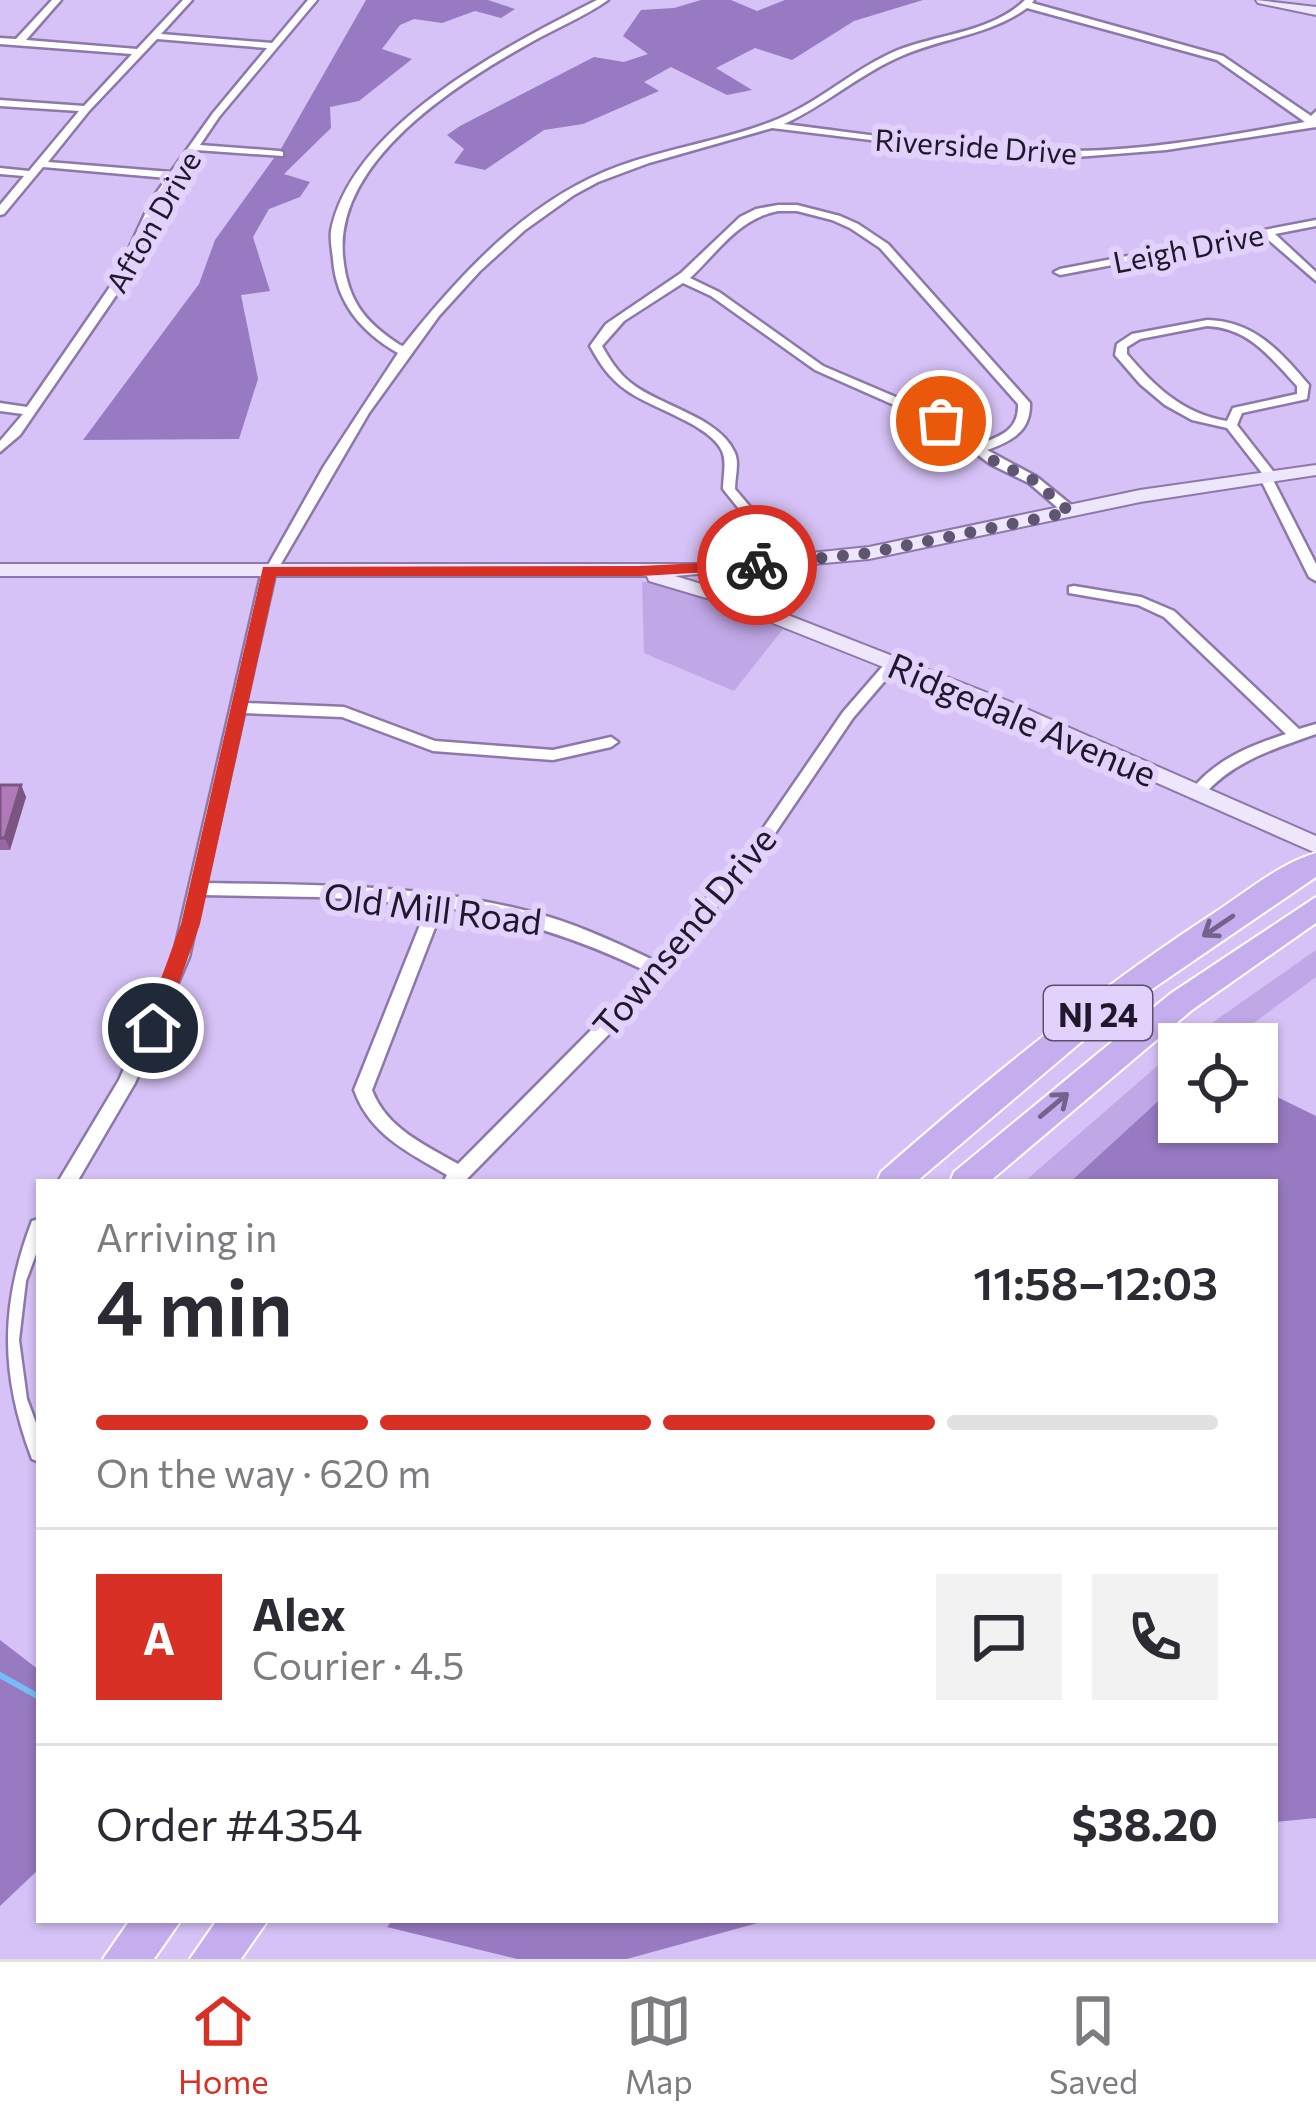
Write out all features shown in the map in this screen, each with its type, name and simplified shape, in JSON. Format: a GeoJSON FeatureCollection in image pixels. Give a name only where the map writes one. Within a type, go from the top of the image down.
{"type":"FeatureCollection","features":[{"type":"Feature","properties":{"kind":"highway","name":"NJ 24"},"geometry":{"type":"LineString","coordinates":[[897,1179],[1083,1024],[1217,926],[1316,863]]}},
{"type":"Feature","properties":{"kind":"highway","name":"NJ 24"},"geometry":{"type":"LineString","coordinates":[[969,1179],[1180,1002],[1316,908]]}},
{"type":"Feature","properties":{"kind":"highway"},"geometry":{"type":"LineString","coordinates":[[125,1959],[156,1923]]}},
{"type":"Feature","properties":{"kind":"highway"},"geometry":{"type":"LineString","coordinates":[[212,1959],[243,1923]]}},
{"type":"Feature","properties":{"kind":"main road"},"geometry":{"type":"LineString","coordinates":[[1262,0],[1316,10]]}},
{"type":"Feature","properties":{"kind":"main road"},"geometry":{"type":"LineString","coordinates":[[695,576],[883,550],[1316,470]]}},
{"type":"Feature","properties":{"kind":"main road"},"geometry":{"type":"LineString","coordinates":[[0,569],[270,571]]}},
{"type":"Feature","properties":{"kind":"main road","name":"Ridgedale Avenue"},"geometry":{"type":"LineString","coordinates":[[270,571],[624,571],[695,576],[727,598],[894,662],[1316,845]]}},
{"type":"Feature","properties":{"kind":"street"},"geometry":{"type":"LineString","coordinates":[[18,43],[56,0]]}},
{"type":"Feature","properties":{"kind":"street"},"geometry":{"type":"LineString","coordinates":[[0,212],[86,109],[188,0]]}},
{"type":"Feature","properties":{"kind":"street","name":"Afton Drive"},"geometry":{"type":"LineString","coordinates":[[0,448],[120,281],[158,199],[193,147],[313,0]]}},
{"type":"Feature","properties":{"kind":"street"},"geometry":{"type":"LineString","coordinates":[[407,353],[368,327],[343,288],[335,246],[349,199],[390,140],[440,94],[503,52],[604,0]]}},
{"type":"Feature","properties":{"kind":"street"},"geometry":{"type":"LineString","coordinates":[[69,1179],[153,1028],[182,957],[270,571],[319,484],[407,353],[509,239],[566,195],[645,158],[771,125],[826,99],[896,54],[1012,15],[1028,2],[1220,58],[1316,121]]}},
{"type":"Feature","properties":{"kind":"street"},"geometry":{"type":"LineString","coordinates":[[154,36],[275,46]]}},
{"type":"Feature","properties":{"kind":"street"},"geometry":{"type":"LineString","coordinates":[[0,41],[139,52]]}},
{"type":"Feature","properties":{"kind":"street"},"geometry":{"type":"LineString","coordinates":[[0,103],[86,109]]}},
{"type":"Feature","properties":{"kind":"street","name":"Riverside Drive"},"geometry":{"type":"LineString","coordinates":[[771,125],[986,151],[1076,154],[1174,147],[1316,121]]}},
{"type":"Feature","properties":{"kind":"street"},"geometry":{"type":"LineString","coordinates":[[193,147],[279,154]]}},
{"type":"Feature","properties":{"kind":"street"},"geometry":{"type":"LineString","coordinates":[[0,171],[174,175]]}},
{"type":"Feature","properties":{"kind":"street"},"geometry":{"type":"LineString","coordinates":[[783,563],[774,544],[729,489],[731,459],[725,445],[697,422],[642,399],[598,352],[602,334],[683,279],[740,222],[766,210],[808,211],[866,232],[884,245],[1024,403],[1025,419],[1016,432],[978,449]]}},
{"type":"Feature","properties":{"kind":"street","name":"Leigh Drive"},"geometry":{"type":"LineString","coordinates":[[1060,272],[1316,223]]}},
{"type":"Feature","properties":{"kind":"street"},"geometry":{"type":"LineString","coordinates":[[1266,232],[1316,278]]}},
{"type":"Feature","properties":{"kind":"street"},"geometry":{"type":"LineString","coordinates":[[683,279],[722,298],[819,368],[925,412],[1033,480],[1070,512]]}},
{"type":"Feature","properties":{"kind":"street"},"geometry":{"type":"LineString","coordinates":[[1231,425],[1237,411],[1291,402],[1305,392],[1250,330],[1216,322],[1124,342],[1123,358],[1168,405],[1189,416],[1231,425],[1267,476],[1316,577]]}},
{"type":"Feature","properties":{"kind":"street"},"geometry":{"type":"LineString","coordinates":[[0,407],[31,410]]}},
{"type":"Feature","properties":{"kind":"street"},"geometry":{"type":"LineString","coordinates":[[1074,590],[1141,602],[1169,614],[1297,736]]}},
{"type":"Feature","properties":{"kind":"street","name":"Townsend Drive"},"geometry":{"type":"LineString","coordinates":[[456,1178],[656,969],[756,850],[848,715],[894,662]]}},
{"type":"Feature","properties":{"kind":"street"},"geometry":{"type":"LineString","coordinates":[[240,708],[344,712],[433,746],[553,755],[611,742]]}},
{"type":"Feature","properties":{"kind":"street"},"geometry":{"type":"LineString","coordinates":[[1197,794],[1208,778],[1236,759],[1316,729]]}},
{"type":"Feature","properties":{"kind":"street","name":"Old Mill Road"},"geometry":{"type":"LineString","coordinates":[[199,889],[336,891],[541,917],[608,942],[656,969]]}},
{"type":"Feature","properties":{"kind":"street"},"geometry":{"type":"LineString","coordinates":[[437,901],[377,1044],[363,1090],[366,1103],[382,1124],[456,1178]]}},
{"type":"Feature","properties":{"kind":"street"},"geometry":{"type":"LineString","coordinates":[[36,1235],[17,1276],[6,1336],[11,1389],[36,1446]]}},
{"type":"Feature","properties":{"kind":"shaded area"},"geometry":{"type":"Polygon","coordinates":[[[366,0],[488,0],[515,9],[501,18],[475,11],[442,23],[414,19],[400,25],[382,49],[412,59],[359,101],[330,107],[331,128],[284,174],[310,182],[300,197],[269,209],[253,237],[270,291],[241,295],[258,379],[239,439],[83,440],[199,284],[215,240],[282,147],[366,0]]]}},
{"type":"Feature","properties":{"kind":"shaded area"},"geometry":{"type":"Polygon","coordinates":[[[731,0],[757,11],[785,0],[923,0],[854,21],[792,60],[755,48],[716,68],[752,90],[727,95],[671,67],[644,82],[659,91],[583,124],[544,130],[485,170],[454,163],[464,149],[447,135],[460,126],[594,57],[624,62],[648,54],[623,36],[641,10],[731,0]]]}},
{"type":"Feature","properties":{"kind":"shaded area"},"geometry":{"type":"Polygon","coordinates":[[[642,582],[657,582],[783,629],[734,691],[644,653],[642,582]]]}},
{"type":"Feature","properties":{"kind":"shaded area"},"geometry":{"type":"Polygon","coordinates":[[[1316,950],[1316,977],[1254,1023],[1212,1023],[1316,950]]]}},
{"type":"Feature","properties":{"kind":"shaded area"},"geometry":{"type":"Polygon","coordinates":[[[1158,1065],[1158,1101],[1073,1179],[1027,1179],[1158,1065]]]}},
{"type":"Feature","properties":{"kind":"shaded area"},"geometry":{"type":"Polygon","coordinates":[[[1278,1097],[1316,1116],[1316,1818],[1278,1822],[1278,1179],[1073,1179],[1158,1101],[1158,1143],[1278,1143],[1278,1097]]]}},
{"type":"Feature","properties":{"kind":"shaded area"},"geometry":{"type":"Polygon","coordinates":[[[0,1640],[36,1668],[36,1872],[0,1906],[0,1640]]]}},
{"type":"Feature","properties":{"kind":"shaded area"},"geometry":{"type":"Polygon","coordinates":[[[390,1923],[758,1923],[627,1959],[517,1959],[387,1927],[390,1923]]]}},
{"type":"Feature","properties":{"kind":"building"},"geometry":{"type":"Polygon","coordinates":[[[0,785],[21,785],[5,838],[0,838],[0,785]]]}},
{"type":"Feature","properties":{"kind":"waterway"},"geometry":{"type":"LineString","coordinates":[[0,1675],[36,1695]]}},
{"type":"Feature","properties":{"kind":"way so far"},"geometry":{"type":"LineString","coordinates":[[757,565],[869,553],[1070,512],[1033,480],[994,461],[941,421]]}},
{"type":"Feature","properties":{"kind":"route"},"geometry":{"type":"LineString","coordinates":[[153,1028],[182,957],[269,571],[641,571],[757,565]]}}]}
